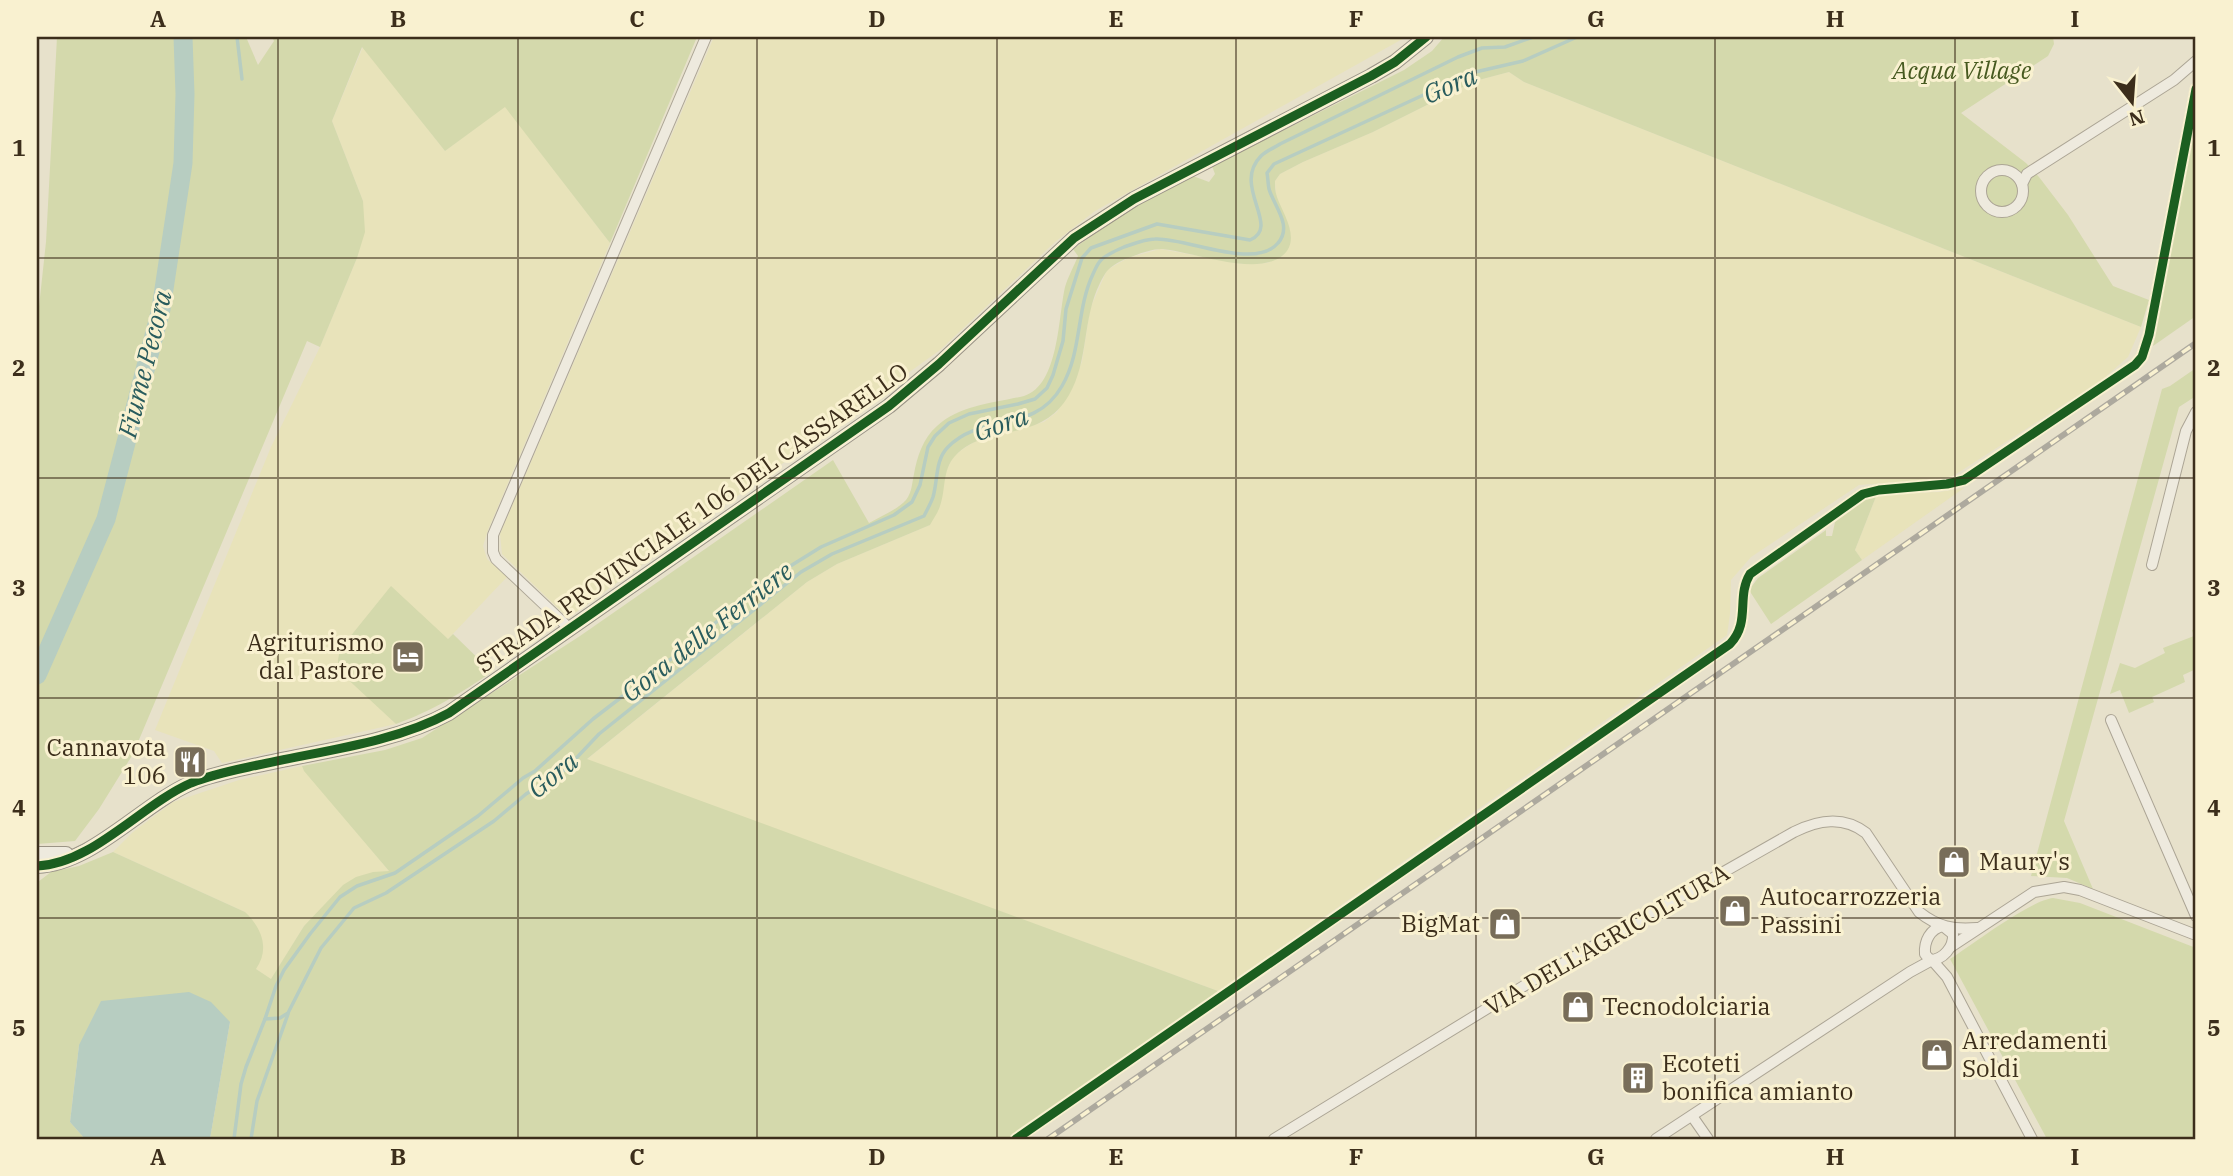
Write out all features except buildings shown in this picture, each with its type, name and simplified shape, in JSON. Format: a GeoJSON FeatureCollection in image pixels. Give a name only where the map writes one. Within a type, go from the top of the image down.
{"type":"FeatureCollection","features":[{"type":"Feature","properties":{"kind":"street"},"geometry":{"type":"LineString","coordinates":[[570,629],[496,559],[492,552],[493,535],[706,37]]}},
{"type":"Feature","properties":{"kind":"street","name":"STRADA PROVINCIALE 106 DEL CASSARELLO"},"geometry":{"type":"LineString","coordinates":[[37,866],[58,862],[78,853],[114,833],[157,801],[204,778],[397,734],[449,713],[896,401],[1059,252],[1099,220],[1134,199],[1371,76],[1395,62],[1426,37]]}},
{"type":"Feature","properties":{"kind":"street"},"geometry":{"type":"LineString","coordinates":[[2022,184],[2027,174],[2185,73],[2196,61]]}},
{"type":"Feature","properties":{"kind":"street"},"geometry":{"type":"LineString","coordinates":[[1016,1139],[1730,644],[1741,629],[1744,589],[1750,574],[1843,507],[1867,492],[1964,480],[2135,365],[2142,356],[2149,335],[2196,89]]}},
{"type":"Feature","properties":{"kind":"street"},"geometry":{"type":"LineString","coordinates":[[1998,169],[2015,174],[2022,184],[2023,196],[2017,206],[2006,212],[1994,211],[1984,203],[1980,191],[1987,175],[1998,169]]}},
{"type":"Feature","properties":{"kind":"street"},"geometry":{"type":"LineString","coordinates":[[2015,174],[2033,170]]}},
{"type":"Feature","properties":{"kind":"street"},"geometry":{"type":"LineString","coordinates":[[2152,565],[2186,431],[2196,412]]}},
{"type":"Feature","properties":{"kind":"street"},"geometry":{"type":"LineString","coordinates":[[2111,720],[2196,916]]}},
{"type":"Feature","properties":{"kind":"street","name":"VIA DELL'AGRICOLTURA"},"geometry":{"type":"LineString","coordinates":[[1274,1139],[1532,981],[1816,822],[1842,821],[1866,833],[1919,912],[1925,944]]}},
{"type":"Feature","properties":{"kind":"street","name":"STRADA PROVINCIALE 106 DEL CASSARELLO"},"geometry":{"type":"LineString","coordinates":[[37,854],[78,853]]}},
{"type":"Feature","properties":{"kind":"street"},"geometry":{"type":"LineString","coordinates":[[1656,1139],[1910,972],[1940,958],[1977,928],[2034,892],[2064,887],[2080,890],[2196,935]]}},
{"type":"Feature","properties":{"kind":"street","name":"VIA DELL'AGRICOLTURA"},"geometry":{"type":"LineString","coordinates":[[1919,912],[1943,926]]}},
{"type":"Feature","properties":{"kind":"street"},"geometry":{"type":"LineString","coordinates":[[1910,972],[1932,931],[1943,926],[1977,928]]}},
{"type":"Feature","properties":{"kind":"street"},"geometry":{"type":"LineString","coordinates":[[1943,926],[1953,934],[1948,950],[1947,976]]}},
{"type":"Feature","properties":{"kind":"street"},"geometry":{"type":"LineString","coordinates":[[1925,944],[1926,956],[1947,976],[2030,1138]]}},
{"type":"Feature","properties":{"kind":"street"},"geometry":{"type":"LineString","coordinates":[[1692,1115],[1708,1139]]}},
{"type":"Feature","properties":{"kind":"shaded area"},"geometry":{"type":"Polygon","coordinates":[[[714,37],[1406,37],[1095,211],[1055,242],[940,350],[568,618],[502,554],[500,534],[714,37]]]}},
{"type":"Feature","properties":{"kind":"shaded area"},"geometry":{"type":"Polygon","coordinates":[[[363,47],[445,151],[505,106],[610,243],[483,546],[487,559],[507,577],[448,639],[338,668],[396,724],[222,763],[214,751],[155,730],[271,447],[320,347],[357,258],[363,201],[332,121],[363,47]]]}},
{"type":"Feature","properties":{"kind":"shaded area"},"geometry":{"type":"Polygon","coordinates":[[[1509,72],[1524,82],[2141,327],[2128,357],[2103,379],[1950,478],[1859,485],[1751,557],[1731,580],[1727,635],[1218,991],[586,760],[807,582],[837,564],[930,525],[946,471],[953,457],[963,449],[976,441],[1044,422],[1057,412],[1082,362],[1090,309],[1107,270],[1128,258],[1160,249],[1243,264],[1267,263],[1283,255],[1290,243],[1290,230],[1276,195],[1275,181],[1280,174],[1373,132],[1475,81],[1509,72]]]}},
{"type":"Feature","properties":{"kind":"shaded area"},"geometry":{"type":"Polygon","coordinates":[[[1964,488],[1862,560],[1855,550],[1877,494],[1939,492],[1964,488]]]}},
{"type":"Feature","properties":{"kind":"shaded area"},"geometry":{"type":"Polygon","coordinates":[[[302,766],[389,871],[304,926],[271,980],[256,969],[245,912],[113,852],[133,832],[173,802],[239,780],[302,766]]]}},
{"type":"Feature","properties":{"kind":"shaded area"},"geometry":{"type":"Polygon","coordinates":[[[189,992],[211,1002],[230,1022],[210,1139],[85,1139],[70,1122],[79,1045],[101,1001],[189,992]]]}},
{"type":"Feature","properties":{"kind":"green space"},"geometry":{"type":"Polygon","coordinates":[[[57,37],[246,37],[258,65],[274,41],[272,37],[697,37],[610,243],[505,107],[445,151],[362,47],[332,121],[363,201],[365,232],[357,258],[320,347],[307,341],[133,754],[99,809],[75,841],[37,844],[37,325],[46,242],[57,37]]]}},
{"type":"Feature","properties":{"kind":"green space","name":"Acqua Village"},"geometry":{"type":"Polygon","coordinates":[[[1444,37],[2053,37],[2054,44],[2048,56],[1961,113],[2026,163],[2039,177],[2068,215],[2113,286],[2149,300],[2141,327],[1524,82],[1509,72],[1475,81],[1373,132],[1280,174],[1275,181],[1276,193],[1291,235],[1288,250],[1282,256],[1270,262],[1241,264],[1158,249],[1122,260],[1113,266],[1105,274],[1094,297],[1080,368],[1069,395],[1057,411],[1029,427],[982,439],[968,446],[955,456],[948,467],[942,500],[930,525],[837,564],[807,582],[587,759],[1218,991],[1007,1139],[210,1139],[230,1022],[79,1045],[70,1122],[85,1139],[37,1139],[38,882],[51,872],[79,866],[113,852],[245,912],[256,925],[262,939],[263,954],[256,969],[271,979],[304,926],[343,885],[356,877],[389,871],[302,766],[385,750],[422,738],[580,636],[833,460],[869,523],[894,510],[908,497],[921,448],[937,426],[967,409],[1024,396],[1036,389],[1044,379],[1055,349],[1065,287],[1078,256],[1073,249],[1127,211],[1193,176],[1209,182],[1215,174],[1212,166],[1404,70],[1432,51],[1444,37]]]}},
{"type":"Feature","properties":{"kind":"green space"},"geometry":{"type":"Polygon","coordinates":[[[2196,115],[2196,316],[2153,346],[2196,115]]]}},
{"type":"Feature","properties":{"kind":"green space"},"geometry":{"type":"Polygon","coordinates":[[[2196,368],[2196,396],[2179,407],[2064,821],[2093,889],[2067,878],[2031,876],[2162,389],[2196,368]]]}},
{"type":"Feature","properties":{"kind":"green space"},"geometry":{"type":"Polygon","coordinates":[[[1877,494],[1855,550],[1862,560],[1771,624],[1749,590],[1758,578],[1826,530],[1826,536],[1832,536],[1835,522],[1867,498],[1877,494]]]}},
{"type":"Feature","properties":{"kind":"green space","name":"Agriturismo dal Pastore"},"geometry":{"type":"Polygon","coordinates":[[[391,586],[448,639],[453,634],[492,672],[446,701],[396,724],[341,673],[338,664],[341,648],[391,586]]]}},
{"type":"Feature","properties":{"kind":"green space"},"geometry":{"type":"Polygon","coordinates":[[[2196,629],[2196,669],[2183,675],[2185,682],[2152,697],[2154,702],[2129,713],[2120,690],[2110,694],[2120,663],[2135,668],[2165,653],[2163,648],[2194,636],[2192,630],[2196,629]]]}},
{"type":"Feature","properties":{"kind":"green space"},"geometry":{"type":"Polygon","coordinates":[[[2053,898],[2080,903],[2196,948],[2196,1139],[2047,1139],[1950,959],[2016,915],[2053,898]]]}},
{"type":"Feature","properties":{"kind":"waterway","name":"Fiume Pecora"},"geometry":{"type":"LineString","coordinates":[[37,675],[106,519],[161,309],[183,163],[183,37]]}},
{"type":"Feature","properties":{"kind":"waterway"},"geometry":{"type":"LineString","coordinates":[[237,37],[242,79]]}},
{"type":"Feature","properties":{"kind":"waterway","name":"Gora delle Ferriere"},"geometry":{"type":"LineString","coordinates":[[234,1139],[241,1084],[276,986],[284,970],[340,897],[357,886],[395,873],[478,816],[535,771],[593,719],[684,649],[763,583],[821,547],[894,515],[912,502],[920,485],[928,447],[949,423],[969,414],[1035,399],[1047,388],[1053,375],[1063,341],[1066,309],[1082,258],[1091,248],[1157,224],[1250,240],[1258,234],[1261,226],[1251,180],[1253,168],[1265,153],[1458,57],[1482,48],[1505,47],[1533,37]]}},
{"type":"Feature","properties":{"kind":"waterway","name":"Gora"},"geometry":{"type":"LineString","coordinates":[[265,1019],[280,1018],[288,1013],[321,948],[354,908],[386,893],[494,821],[526,794],[566,769],[599,734],[801,572],[832,554],[924,516],[933,497],[941,458],[948,447],[962,436],[976,430],[1023,418],[1037,411],[1050,401],[1062,386],[1073,359],[1088,288],[1096,267],[1103,258],[1124,247],[1155,239],[1237,254],[1267,251],[1278,243],[1284,230],[1269,187],[1267,173],[1274,164],[1471,73],[1523,61],[1577,37]]}},
{"type":"Feature","properties":{"kind":"waterway"},"geometry":{"type":"LineString","coordinates":[[251,1139],[257,1101],[288,1014]]}},
{"type":"Feature","properties":{"kind":"railway"},"geometry":{"type":"LineString","coordinates":[[1048,1139],[2196,343]]}},
{"type":"Feature","properties":{"kind":"cycle path"},"geometry":{"type":"LineString","coordinates":[[37,866],[57,863],[97,845],[172,793],[199,780],[381,739],[449,713],[889,406],[939,364],[1074,238],[1134,199],[1371,76],[1395,62],[1426,37]]}},
{"type":"Feature","properties":{"kind":"cycle path"},"geometry":{"type":"LineString","coordinates":[[1016,1139],[1730,644],[1740,627],[1744,592],[1750,574],[1863,494],[1964,480],[2135,365],[2142,357],[2149,335],[2196,89]]}},
{"type":"Feature","properties":{"kind":"place","name":"Agriturismo dal Pastore"},"geometry":{"type":"Point","coordinates":[408,657]}},
{"type":"Feature","properties":{"kind":"place","name":"Cannavota 106"},"geometry":{"type":"Point","coordinates":[190,762]}},
{"type":"Feature","properties":{"kind":"place","name":"Maury's"},"geometry":{"type":"Point","coordinates":[1954,862]}},
{"type":"Feature","properties":{"kind":"place","name":"Autocarrozzeria Passini"},"geometry":{"type":"Point","coordinates":[1735,911]}},
{"type":"Feature","properties":{"kind":"place","name":"BigMat"},"geometry":{"type":"Point","coordinates":[1505,924]}},
{"type":"Feature","properties":{"kind":"place","name":"Tecnodolciaria"},"geometry":{"type":"Point","coordinates":[1578,1007]}},
{"type":"Feature","properties":{"kind":"place","name":"Arredamenti Soldi"},"geometry":{"type":"Point","coordinates":[1937,1055]}},
{"type":"Feature","properties":{"kind":"place","name":"Ecoteti bonifica amianto"},"geometry":{"type":"Point","coordinates":[1638,1078]}}]}
